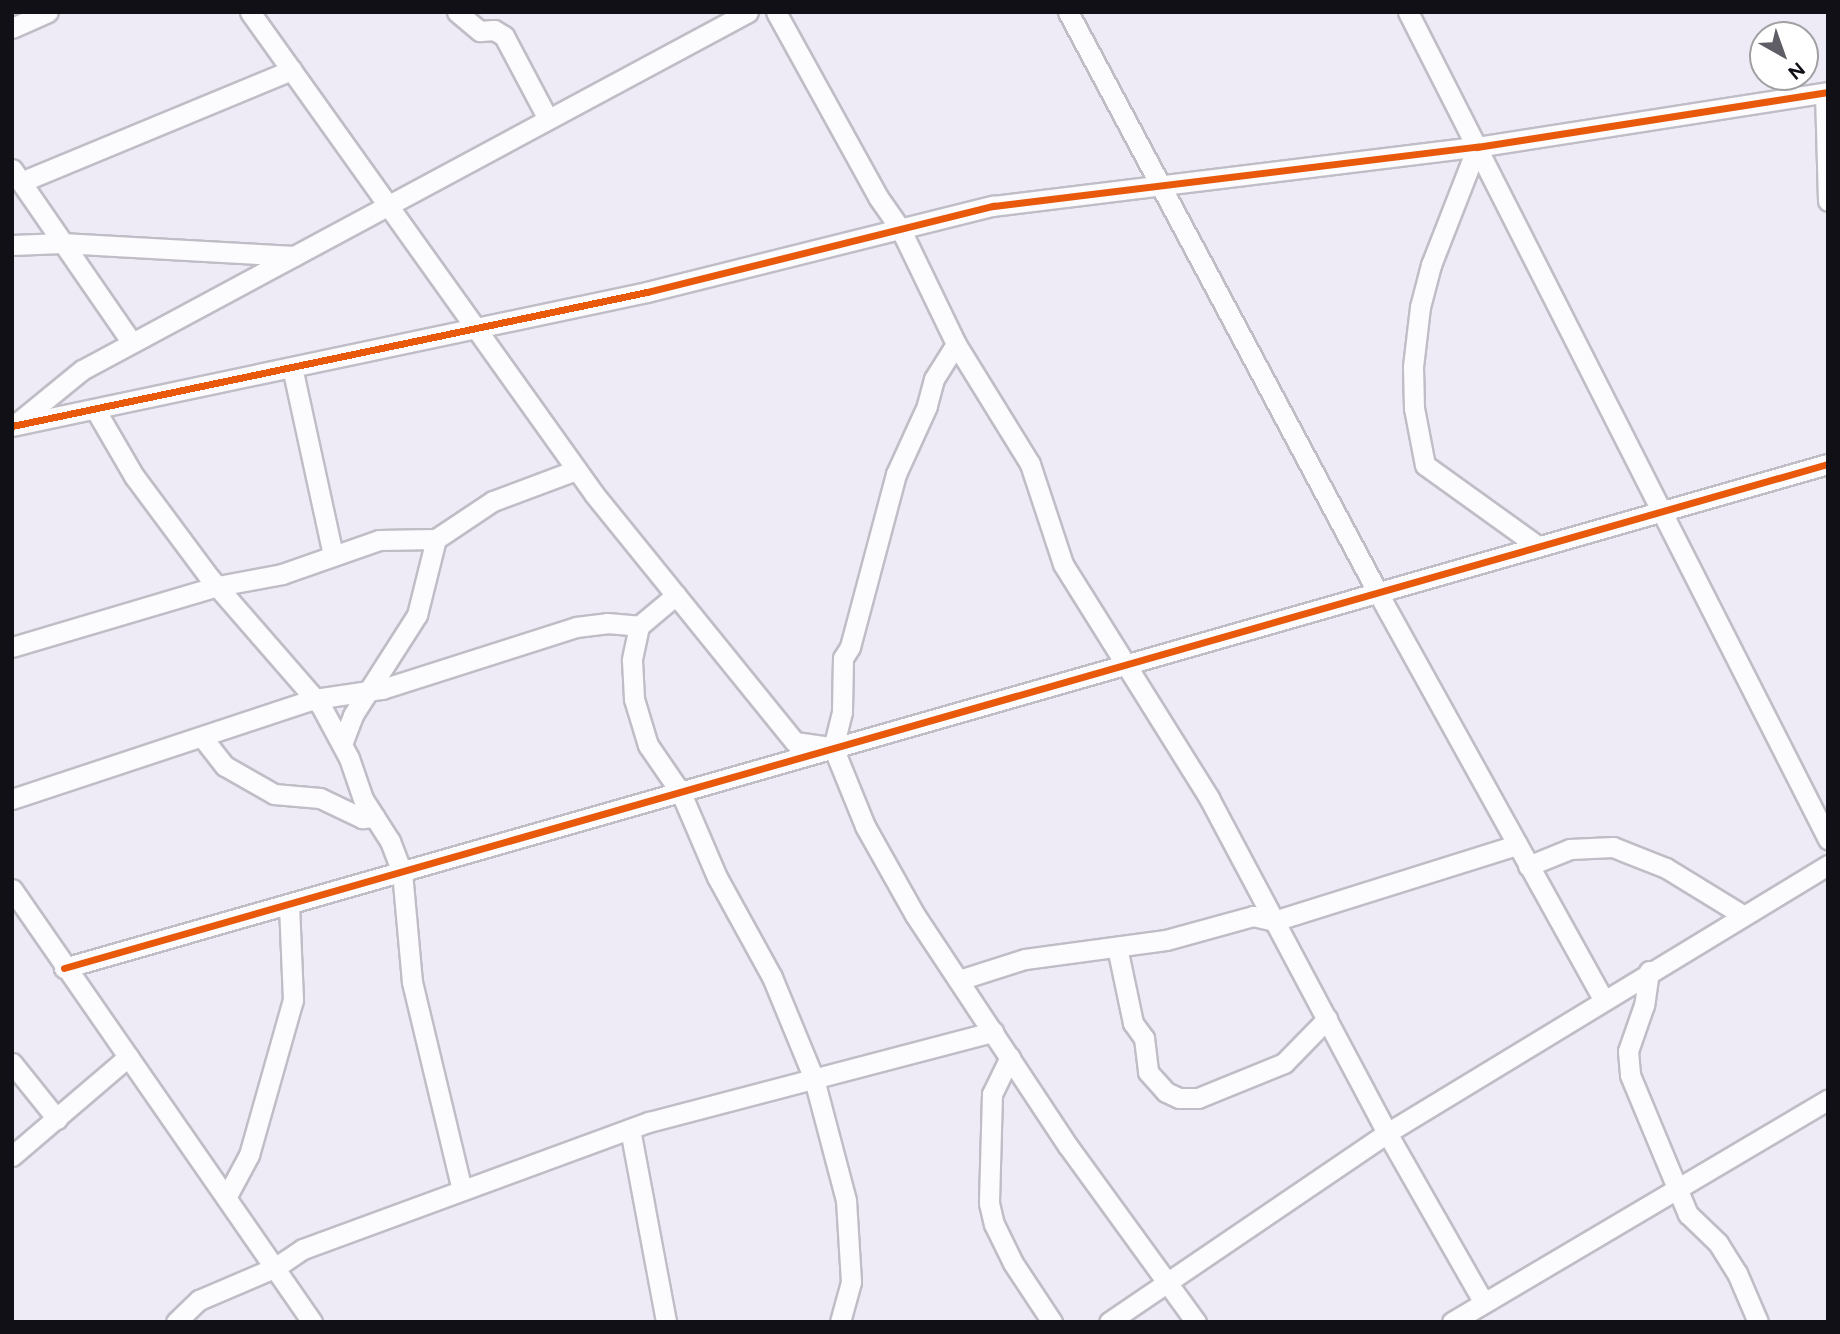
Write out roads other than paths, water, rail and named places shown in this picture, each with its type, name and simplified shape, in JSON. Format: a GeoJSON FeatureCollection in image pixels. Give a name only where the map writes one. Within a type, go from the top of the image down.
{"type":"FeatureCollection","features":[{"type":"Feature","properties":{"kind":"street"},"geometry":{"type":"LineString","coordinates":[[12,28],[48,12]]}},
{"type":"Feature","properties":{"kind":"street"},"geometry":{"type":"LineString","coordinates":[[250,12],[576,470],[795,742],[833,747]]}},
{"type":"Feature","properties":{"kind":"street"},"geometry":{"type":"LineString","coordinates":[[457,12],[480,31],[494,30],[504,36],[548,119]]}},
{"type":"Feature","properties":{"kind":"street"},"geometry":{"type":"LineString","coordinates":[[13,426],[82,370],[748,12]]}},
{"type":"Feature","properties":{"kind":"street"},"geometry":{"type":"LineString","coordinates":[[776,12],[878,197],[901,228],[956,344],[1030,464],[1063,564],[1209,798],[1387,1133],[1483,1301]]}},
{"type":"Feature","properties":{"kind":"street"},"geometry":{"type":"LineString","coordinates":[[1068,12],[1157,186],[1603,999]]}},
{"type":"Feature","properties":{"kind":"street"},"geometry":{"type":"LineString","coordinates":[[1408,12],[1828,839]]}},
{"type":"Feature","properties":{"kind":"street"},"geometry":{"type":"LineString","coordinates":[[132,343],[17,175],[292,70]]}},
{"type":"Feature","properties":{"kind":"street"},"geometry":{"type":"LineString","coordinates":[[13,426],[647,292],[993,205],[1477,147],[1826,93],[1828,201]]}},
{"type":"Feature","properties":{"kind":"street"},"geometry":{"type":"LineString","coordinates":[[1477,147],[1431,265],[1420,307],[1413,367],[1414,408],[1425,465],[1539,547]]}},
{"type":"Feature","properties":{"kind":"street"},"geometry":{"type":"LineString","coordinates":[[12,245],[62,243],[294,256]]}},
{"type":"Feature","properties":{"kind":"street"},"geometry":{"type":"LineString","coordinates":[[956,344],[934,379],[927,406],[896,474],[850,647],[843,658],[842,712],[833,747],[865,826],[959,980],[1196,1322]]}},
{"type":"Feature","properties":{"kind":"street"},"geometry":{"type":"LineString","coordinates":[[292,367],[333,555]]}},
{"type":"Feature","properties":{"kind":"street"},"geometry":{"type":"LineString","coordinates":[[95,409],[147,495],[218,586],[315,699],[342,744],[402,872],[412,982],[462,1191]]}},
{"type":"Feature","properties":{"kind":"street"},"geometry":{"type":"LineString","coordinates":[[64,968],[1828,464]]}},
{"type":"Feature","properties":{"kind":"street"},"geometry":{"type":"LineString","coordinates":[[12,646],[218,586],[282,574],[379,540],[436,539],[493,501],[576,470]]}},
{"type":"Feature","properties":{"kind":"street"},"geometry":{"type":"LineString","coordinates":[[342,744],[369,691],[417,615],[436,539]]}},
{"type":"Feature","properties":{"kind":"street"},"geometry":{"type":"LineString","coordinates":[[676,595],[639,626],[632,660],[634,699],[648,745],[681,793],[717,877],[772,976],[814,1079],[846,1200],[851,1282],[840,1322]]}},
{"type":"Feature","properties":{"kind":"street"},"geometry":{"type":"LineString","coordinates":[[12,800],[315,699],[369,691],[576,627],[607,623],[639,626]]}},
{"type":"Feature","properties":{"kind":"street"},"geometry":{"type":"LineString","coordinates":[[202,737],[225,766],[274,794],[320,797],[362,818],[375,817]]}},
{"type":"Feature","properties":{"kind":"street"},"geometry":{"type":"LineString","coordinates":[[959,980],[1024,959],[1166,940],[1253,916],[1274,921],[1517,845]]}},
{"type":"Feature","properties":{"kind":"street"},"geometry":{"type":"LineString","coordinates":[[1528,866],[1570,849],[1613,847],[1667,868],[1741,914]]}},
{"type":"Feature","properties":{"kind":"street"},"geometry":{"type":"LineString","coordinates":[[1109,1322],[1169,1284],[1387,1133],[1741,914],[1828,866]]}},
{"type":"Feature","properties":{"kind":"street"},"geometry":{"type":"LineString","coordinates":[[12,889],[64,968],[227,1196],[312,1322]]}},
{"type":"Feature","properties":{"kind":"street"},"geometry":{"type":"LineString","coordinates":[[227,1196],[248,1155],[260,1103],[293,1000],[289,905]]}},
{"type":"Feature","properties":{"kind":"street"},"geometry":{"type":"LineString","coordinates":[[1117,947],[1133,1023],[1144,1038],[1148,1072],[1166,1092],[1179,1098],[1198,1098],[1284,1063],[1326,1019]]}},
{"type":"Feature","properties":{"kind":"street"},"geometry":{"type":"LineString","coordinates":[[1649,971],[1644,1005],[1628,1051],[1630,1076],[1679,1185],[1688,1214],[1718,1244],[1737,1273],[1758,1322]]}},
{"type":"Feature","properties":{"kind":"street"},"geometry":{"type":"LineString","coordinates":[[176,1322],[199,1300],[276,1267],[303,1249],[630,1129],[993,1032]]}},
{"type":"Feature","properties":{"kind":"street"},"geometry":{"type":"LineString","coordinates":[[12,1156],[128,1057]]}},
{"type":"Feature","properties":{"kind":"street"},"geometry":{"type":"LineString","coordinates":[[1010,1057],[992,1094],[989,1203],[993,1224],[1013,1264],[1052,1322]]}},
{"type":"Feature","properties":{"kind":"street"},"geometry":{"type":"LineString","coordinates":[[12,1063],[57,1119]]}},
{"type":"Feature","properties":{"kind":"street"},"geometry":{"type":"LineString","coordinates":[[1452,1322],[1679,1185],[1828,1100]]}},
{"type":"Feature","properties":{"kind":"street"},"geometry":{"type":"LineString","coordinates":[[630,1129],[666,1322]]}}]}
